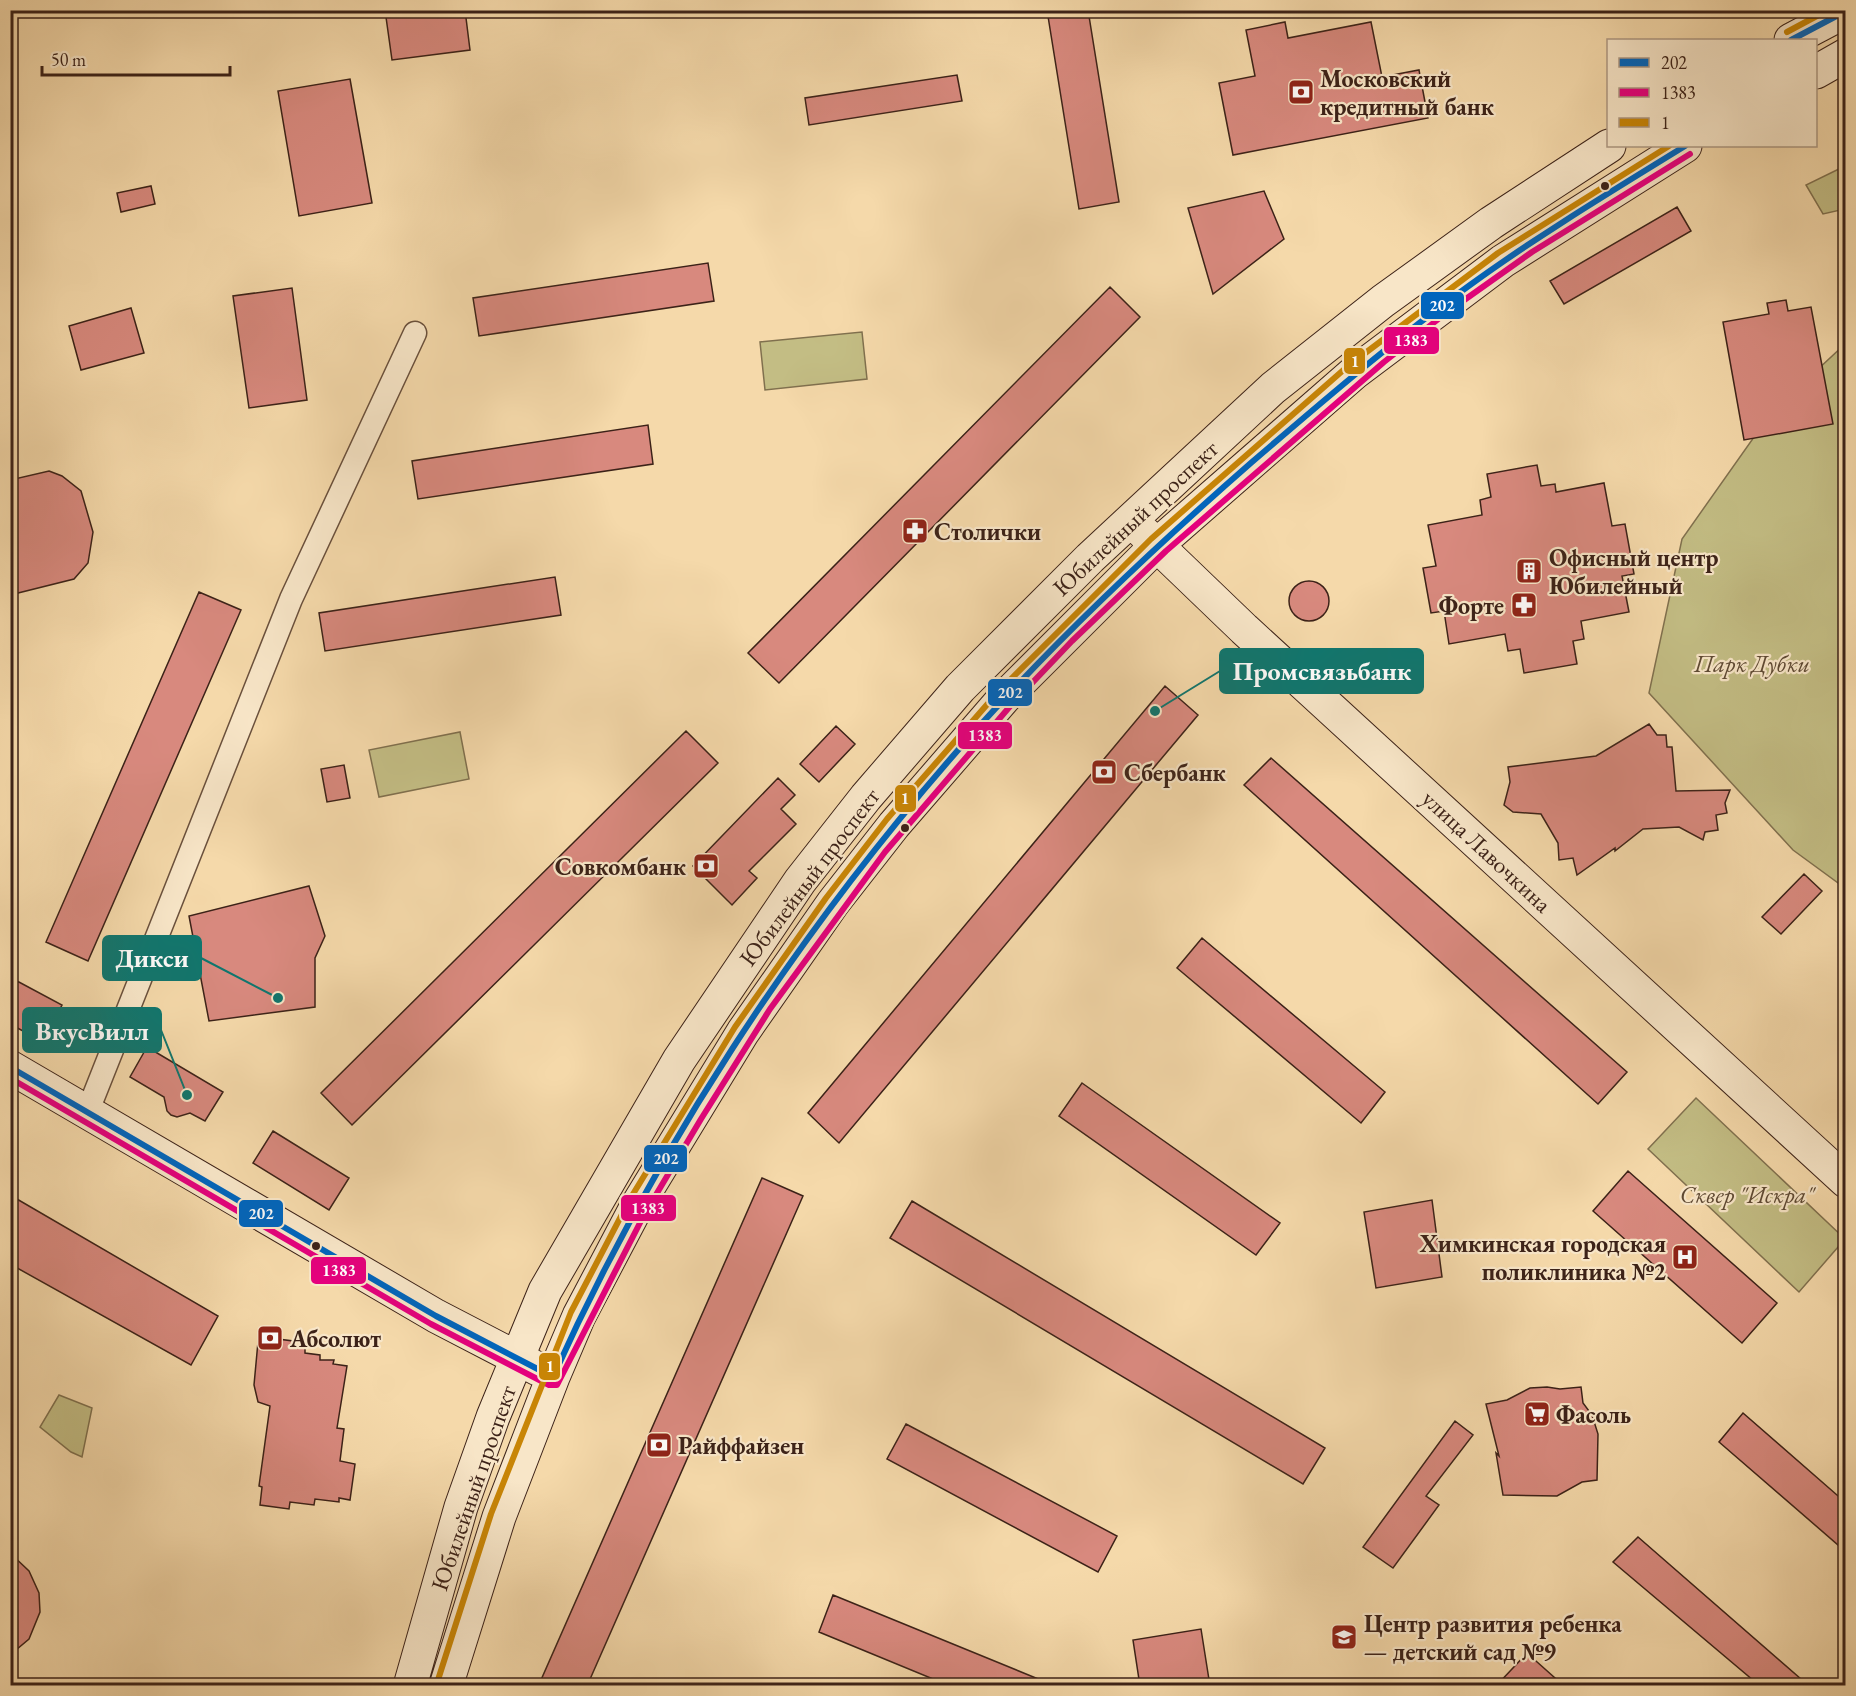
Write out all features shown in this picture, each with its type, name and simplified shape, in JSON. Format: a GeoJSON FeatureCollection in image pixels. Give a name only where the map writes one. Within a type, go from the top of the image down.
{"type":"FeatureCollection","features":[{"type":"Feature","properties":{"kind":"main road"},"geometry":{"type":"LineString","coordinates":[[1793,39],[1845,11]]}},
{"type":"Feature","properties":{"kind":"main road"},"geometry":{"type":"LineString","coordinates":[[1817,71],[1845,55]]}},
{"type":"Feature","properties":{"kind":"main road","name":"Юбилейный проспект"},"geometry":{"type":"LineString","coordinates":[[410,1686],[461,1507],[493,1417],[556,1271],[679,1060],[800,881],[866,797],[960,688],[1130,519],[1274,388],[1383,301],[1491,223],[1607,147]]}},
{"type":"Feature","properties":{"kind":"main road","name":"Юбилейный проспект"},"geometry":{"type":"LineString","coordinates":[[446,1686],[499,1517],[579,1316],[638,1204],[743,1032],[832,903],[894,825],[1004,698],[1157,545],[1354,373],[1503,261],[1683,147]]}},
{"type":"Feature","properties":{"kind":"main road","name":"улица Лавочкина"},"geometry":{"type":"LineString","coordinates":[[1130,519],[1244,629],[1845,1181]]}},
{"type":"Feature","properties":{"kind":"main road"},"geometry":{"type":"LineString","coordinates":[[10,1068],[214,1184],[429,1312],[553,1377]]}},
{"type":"Feature","properties":{"kind":"street"},"geometry":{"type":"LineString","coordinates":[[87,1113],[291,599],[415,333]]}},
{"type":"Feature","properties":{"kind":"green space"},"geometry":{"type":"Polygon","coordinates":[[[1845,166],[1845,209],[1823,214],[1806,185],[1845,166]]]}},
{"type":"Feature","properties":{"kind":"green space"},"geometry":{"type":"Polygon","coordinates":[[[862,332],[867,379],[765,390],[760,342],[862,332]]]}},
{"type":"Feature","properties":{"kind":"green space","name":"Парк Дубки"},"geometry":{"type":"Polygon","coordinates":[[[1845,344],[1845,888],[1793,850],[1649,693],[1682,539],[1771,413],[1845,344]]]}},
{"type":"Feature","properties":{"kind":"green space"},"geometry":{"type":"Polygon","coordinates":[[[460,732],[469,779],[379,797],[369,750],[460,732]]]}},
{"type":"Feature","properties":{"kind":"green space","name":"Сквер \"Искра\""},"geometry":{"type":"Polygon","coordinates":[[[1696,1098],[1845,1239],[1799,1292],[1648,1149],[1696,1098]]]}},
{"type":"Feature","properties":{"kind":"green space"},"geometry":{"type":"Polygon","coordinates":[[[59,1395],[92,1408],[82,1457],[71,1452],[40,1427],[59,1395]]]}},
{"type":"Feature","properties":{"kind":"building"},"geometry":{"type":"Polygon","coordinates":[[[385,10],[465,10],[470,50],[392,60],[385,10]]]}},
{"type":"Feature","properties":{"kind":"building"},"geometry":{"type":"Polygon","coordinates":[[[1047,10],[1088,10],[1119,202],[1079,209],[1047,10]]]}},
{"type":"Feature","properties":{"kind":"building"},"geometry":{"type":"Polygon","coordinates":[[[1285,22],[1288,38],[1371,22],[1382,77],[1419,70],[1428,118],[1233,155],[1219,83],[1255,76],[1246,30],[1285,22]]]}},
{"type":"Feature","properties":{"kind":"building"},"geometry":{"type":"Polygon","coordinates":[[[957,75],[962,101],[809,125],[805,98],[957,75]]]}},
{"type":"Feature","properties":{"kind":"building"},"geometry":{"type":"Polygon","coordinates":[[[350,79],[372,203],[299,216],[278,91],[350,79]]]}},
{"type":"Feature","properties":{"kind":"building"},"geometry":{"type":"Polygon","coordinates":[[[151,186],[155,204],[121,212],[117,193],[151,186]]]}},
{"type":"Feature","properties":{"kind":"building"},"geometry":{"type":"Polygon","coordinates":[[[1264,191],[1284,239],[1213,294],[1188,208],[1264,191]]]}},
{"type":"Feature","properties":{"kind":"building"},"geometry":{"type":"Polygon","coordinates":[[[1677,207],[1691,231],[1564,304],[1550,281],[1677,207]]]}},
{"type":"Feature","properties":{"kind":"building"},"geometry":{"type":"Polygon","coordinates":[[[708,263],[714,301],[479,336],[473,298],[708,263]]]}},
{"type":"Feature","properties":{"kind":"building"},"geometry":{"type":"Polygon","coordinates":[[[1110,287],[1140,317],[779,683],[748,653],[1110,287]]]}},
{"type":"Feature","properties":{"kind":"building"},"geometry":{"type":"Polygon","coordinates":[[[292,288],[307,400],[249,408],[233,296],[292,288]]]}},
{"type":"Feature","properties":{"kind":"building"},"geometry":{"type":"Polygon","coordinates":[[[1786,300],[1788,311],[1811,307],[1833,424],[1744,440],[1723,322],[1769,314],[1767,303],[1786,300]]]}},
{"type":"Feature","properties":{"kind":"building"},"geometry":{"type":"Polygon","coordinates":[[[131,308],[144,353],[81,370],[69,326],[131,308]]]}},
{"type":"Feature","properties":{"kind":"building"},"geometry":{"type":"Polygon","coordinates":[[[648,425],[653,464],[418,499],[412,461],[648,425]]]}},
{"type":"Feature","properties":{"kind":"building","name":"Офисный центр Юбилейный"},"geometry":{"type":"Polygon","coordinates":[[[1537,465],[1541,486],[1555,484],[1556,492],[1604,483],[1612,526],[1625,524],[1634,574],[1622,576],[1629,612],[1581,621],[1584,639],[1573,641],[1577,664],[1524,673],[1520,649],[1508,651],[1505,634],[1449,644],[1444,611],[1431,613],[1423,568],[1436,566],[1428,525],[1482,515],[1480,500],[1491,497],[1487,474],[1537,465]]]}},
{"type":"Feature","properties":{"kind":"building"},"geometry":{"type":"Polygon","coordinates":[[[49,471],[62,476],[81,491],[93,532],[88,563],[74,579],[10,595],[10,480],[49,471]]]}},
{"type":"Feature","properties":{"kind":"building"},"geometry":{"type":"Polygon","coordinates":[[[555,577],[561,615],[325,651],[319,613],[555,577]]]}},
{"type":"Feature","properties":{"kind":"building"},"geometry":{"type":"Polygon","coordinates":[[[1309,581],[1317,582],[1323,587],[1328,593],[1328,609],[1323,615],[1317,620],[1309,621],[1301,620],[1295,615],[1290,609],[1289,601],[1290,593],[1295,587],[1301,582],[1309,581]]]}},
{"type":"Feature","properties":{"kind":"building"},"geometry":{"type":"Polygon","coordinates":[[[199,592],[241,610],[88,961],[46,942],[199,592]]]}},
{"type":"Feature","properties":{"kind":"building"},"geometry":{"type":"Polygon","coordinates":[[[1165,686],[1198,715],[839,1143],[808,1113],[1165,686]]]}},
{"type":"Feature","properties":{"kind":"building"},"geometry":{"type":"Polygon","coordinates":[[[1649,724],[1657,735],[1666,735],[1667,747],[1672,747],[1676,791],[1730,790],[1725,803],[1727,813],[1716,815],[1718,830],[1705,832],[1703,840],[1679,827],[1643,829],[1615,851],[1615,848],[1577,875],[1573,858],[1559,860],[1558,843],[1541,814],[1513,812],[1504,805],[1510,782],[1508,767],[1596,756],[1649,724]]]}},
{"type":"Feature","properties":{"kind":"building"},"geometry":{"type":"Polygon","coordinates":[[[836,726],[855,744],[819,782],[800,764],[836,726]]]}},
{"type":"Feature","properties":{"kind":"building"},"geometry":{"type":"Polygon","coordinates":[[[686,731],[718,763],[352,1125],[321,1093],[686,731]]]}},
{"type":"Feature","properties":{"kind":"building"},"geometry":{"type":"Polygon","coordinates":[[[1271,758],[1627,1072],[1598,1104],[1244,785],[1271,758]]]}},
{"type":"Feature","properties":{"kind":"building"},"geometry":{"type":"Polygon","coordinates":[[[344,765],[350,798],[327,802],[321,769],[344,765]]]}},
{"type":"Feature","properties":{"kind":"building"},"geometry":{"type":"Polygon","coordinates":[[[778,778],[795,795],[781,809],[796,824],[749,871],[757,878],[732,905],[693,866],[778,778]]]}},
{"type":"Feature","properties":{"kind":"building"},"geometry":{"type":"Polygon","coordinates":[[[1804,874],[1822,891],[1781,934],[1762,917],[1804,874]]]}},
{"type":"Feature","properties":{"kind":"building"},"geometry":{"type":"Polygon","coordinates":[[[309,886],[325,936],[315,958],[315,1007],[209,1021],[189,916],[309,886]]]}},
{"type":"Feature","properties":{"kind":"building"},"geometry":{"type":"Polygon","coordinates":[[[1202,938],[1385,1092],[1361,1123],[1177,968],[1202,938]]]}},
{"type":"Feature","properties":{"kind":"building"},"geometry":{"type":"Polygon","coordinates":[[[17,981],[62,1005],[50,1029],[40,1024],[34,1037],[10,1024],[10,993],[17,981]]]}},
{"type":"Feature","properties":{"kind":"building"},"geometry":{"type":"Polygon","coordinates":[[[147,1047],[223,1092],[205,1121],[190,1113],[177,1117],[171,1115],[167,1111],[164,1097],[130,1077],[147,1047]]]}},
{"type":"Feature","properties":{"kind":"building"},"geometry":{"type":"Polygon","coordinates":[[[1082,1083],[1280,1223],[1256,1255],[1059,1116],[1082,1083]]]}},
{"type":"Feature","properties":{"kind":"building"},"geometry":{"type":"Polygon","coordinates":[[[273,1131],[349,1178],[329,1210],[253,1163],[273,1131]]]}},
{"type":"Feature","properties":{"kind":"building","name":"Химкинская городская поликлиника №2"},"geometry":{"type":"Polygon","coordinates":[[[1628,1171],[1777,1303],[1742,1343],[1593,1211],[1628,1171]]]}},
{"type":"Feature","properties":{"kind":"building"},"geometry":{"type":"Polygon","coordinates":[[[762,1178],[803,1196],[587,1686],[554,1686],[541,1680],[762,1178]]]}},
{"type":"Feature","properties":{"kind":"building"},"geometry":{"type":"Polygon","coordinates":[[[10,1195],[218,1316],[191,1365],[10,1264],[10,1195]]]}},
{"type":"Feature","properties":{"kind":"building"},"geometry":{"type":"Polygon","coordinates":[[[1432,1200],[1442,1277],[1376,1288],[1364,1212],[1432,1200]]]}},
{"type":"Feature","properties":{"kind":"building"},"geometry":{"type":"Polygon","coordinates":[[[912,1201],[1325,1448],[1303,1484],[890,1238],[912,1201]]]}},
{"type":"Feature","properties":{"kind":"building"},"geometry":{"type":"Polygon","coordinates":[[[259,1331],[278,1331],[278,1339],[293,1341],[292,1346],[305,1348],[305,1353],[320,1355],[320,1360],[334,1360],[333,1364],[347,1366],[337,1428],[344,1429],[340,1461],[355,1464],[350,1500],[339,1498],[339,1502],[315,1499],[314,1505],[290,1502],[289,1509],[260,1505],[262,1487],[259,1486],[270,1406],[258,1402],[254,1385],[259,1331]]]}},
{"type":"Feature","properties":{"kind":"building"},"geometry":{"type":"Polygon","coordinates":[[[1581,1387],[1583,1403],[1592,1415],[1598,1434],[1597,1480],[1582,1482],[1557,1496],[1503,1495],[1496,1453],[1499,1456],[1486,1404],[1507,1400],[1530,1388],[1560,1389],[1581,1387]]]}},
{"type":"Feature","properties":{"kind":"building"},"geometry":{"type":"Polygon","coordinates":[[[1743,1413],[1845,1502],[1845,1551],[1719,1442],[1743,1413]]]}},
{"type":"Feature","properties":{"kind":"building"},"geometry":{"type":"Polygon","coordinates":[[[1455,1421],[1473,1435],[1426,1496],[1439,1505],[1393,1568],[1363,1547],[1455,1421]]]}},
{"type":"Feature","properties":{"kind":"building"},"geometry":{"type":"Polygon","coordinates":[[[906,1424],[1117,1536],[1098,1572],[887,1459],[906,1424]]]}},
{"type":"Feature","properties":{"kind":"building"},"geometry":{"type":"Polygon","coordinates":[[[1638,1537],[1809,1686],[1760,1686],[1613,1562],[1638,1537]]]}},
{"type":"Feature","properties":{"kind":"building"},"geometry":{"type":"Polygon","coordinates":[[[10,1553],[29,1571],[39,1593],[40,1612],[29,1639],[10,1655],[10,1553]]]}},
{"type":"Feature","properties":{"kind":"building"},"geometry":{"type":"Polygon","coordinates":[[[833,1595],[1053,1686],[950,1686],[819,1632],[833,1595]]]}},
{"type":"Feature","properties":{"kind":"building"},"geometry":{"type":"Polygon","coordinates":[[[1201,1629],[1210,1686],[1140,1686],[1133,1640],[1201,1629]]]}},
{"type":"Feature","properties":{"kind":"building"},"geometry":{"type":"Polygon","coordinates":[[[1527,1653],[1564,1686],[1496,1686],[1527,1653]]]}},
{"type":"Feature","properties":{"kind":"transit line","name":"1"},"geometry":{"type":"LineString","coordinates":[[1787,32],[1828,10]]}},
{"type":"Feature","properties":{"kind":"transit line","name":"202"},"geometry":{"type":"LineString","coordinates":[[1793,39],[1846,11]]}},
{"type":"Feature","properties":{"kind":"transit line","name":"1"},"geometry":{"type":"LineString","coordinates":[[437,1683],[491,1514],[571,1312],[630,1199],[735,1027],[826,898],[887,819],[998,692],[1151,539],[1348,366],[1498,253],[1667,147]]}},
{"type":"Feature","properties":{"kind":"transit line","name":"202"},"geometry":{"type":"LineString","coordinates":[[10,1067],[436,1316],[553,1377],[636,1209],[733,1048],[785,970],[841,894],[899,820],[993,711],[1064,637],[1175,530],[1359,371],[1442,306],[1522,249],[1683,147]]}},
{"type":"Feature","properties":{"kind":"transit line","name":"1383"},"geometry":{"type":"LineString","coordinates":[[10,1078],[431,1324],[549,1385],[557,1385],[644,1215],[770,1009],[885,852],[1012,704],[1072,641],[1166,551],[1384,362],[1446,313],[1532,252],[1690,154]]}},
{"type":"Feature","properties":{"kind":"place","name":"Московский кредитный банк"},"geometry":{"type":"Point","coordinates":[1301,92]}},
{"type":"Feature","properties":{"kind":"place","name":"Столички"},"geometry":{"type":"Point","coordinates":[915,531]}},
{"type":"Feature","properties":{"kind":"place","name":"Офисный центр Юбилейный"},"geometry":{"type":"Point","coordinates":[1529,571]}},
{"type":"Feature","properties":{"kind":"place","name":"Форте"},"geometry":{"type":"Point","coordinates":[1524,605]}},
{"type":"Feature","properties":{"kind":"place","name":"Промсвязьбанк"},"geometry":{"type":"Point","coordinates":[1155,711]}},
{"type":"Feature","properties":{"kind":"place","name":"Сбербанк"},"geometry":{"type":"Point","coordinates":[1104,772]}},
{"type":"Feature","properties":{"kind":"place","name":"Совкомбанк"},"geometry":{"type":"Point","coordinates":[706,866]}},
{"type":"Feature","properties":{"kind":"place","name":"Дикси"},"geometry":{"type":"Point","coordinates":[278,998]}},
{"type":"Feature","properties":{"kind":"place","name":"ВкусВилл"},"geometry":{"type":"Point","coordinates":[187,1095]}},
{"type":"Feature","properties":{"kind":"place","name":"Химкинская городская поликлиника №2"},"geometry":{"type":"Point","coordinates":[1685,1257]}},
{"type":"Feature","properties":{"kind":"place","name":"Абсолют"},"geometry":{"type":"Point","coordinates":[270,1338]}},
{"type":"Feature","properties":{"kind":"place","name":"Фасоль"},"geometry":{"type":"Point","coordinates":[1537,1414]}},
{"type":"Feature","properties":{"kind":"place","name":"Райффайзен"},"geometry":{"type":"Point","coordinates":[659,1445]}},
{"type":"Feature","properties":{"kind":"place","name":"Центр развития ребенка — детский сад №9"},"geometry":{"type":"Point","coordinates":[1344,1637]}}]}
